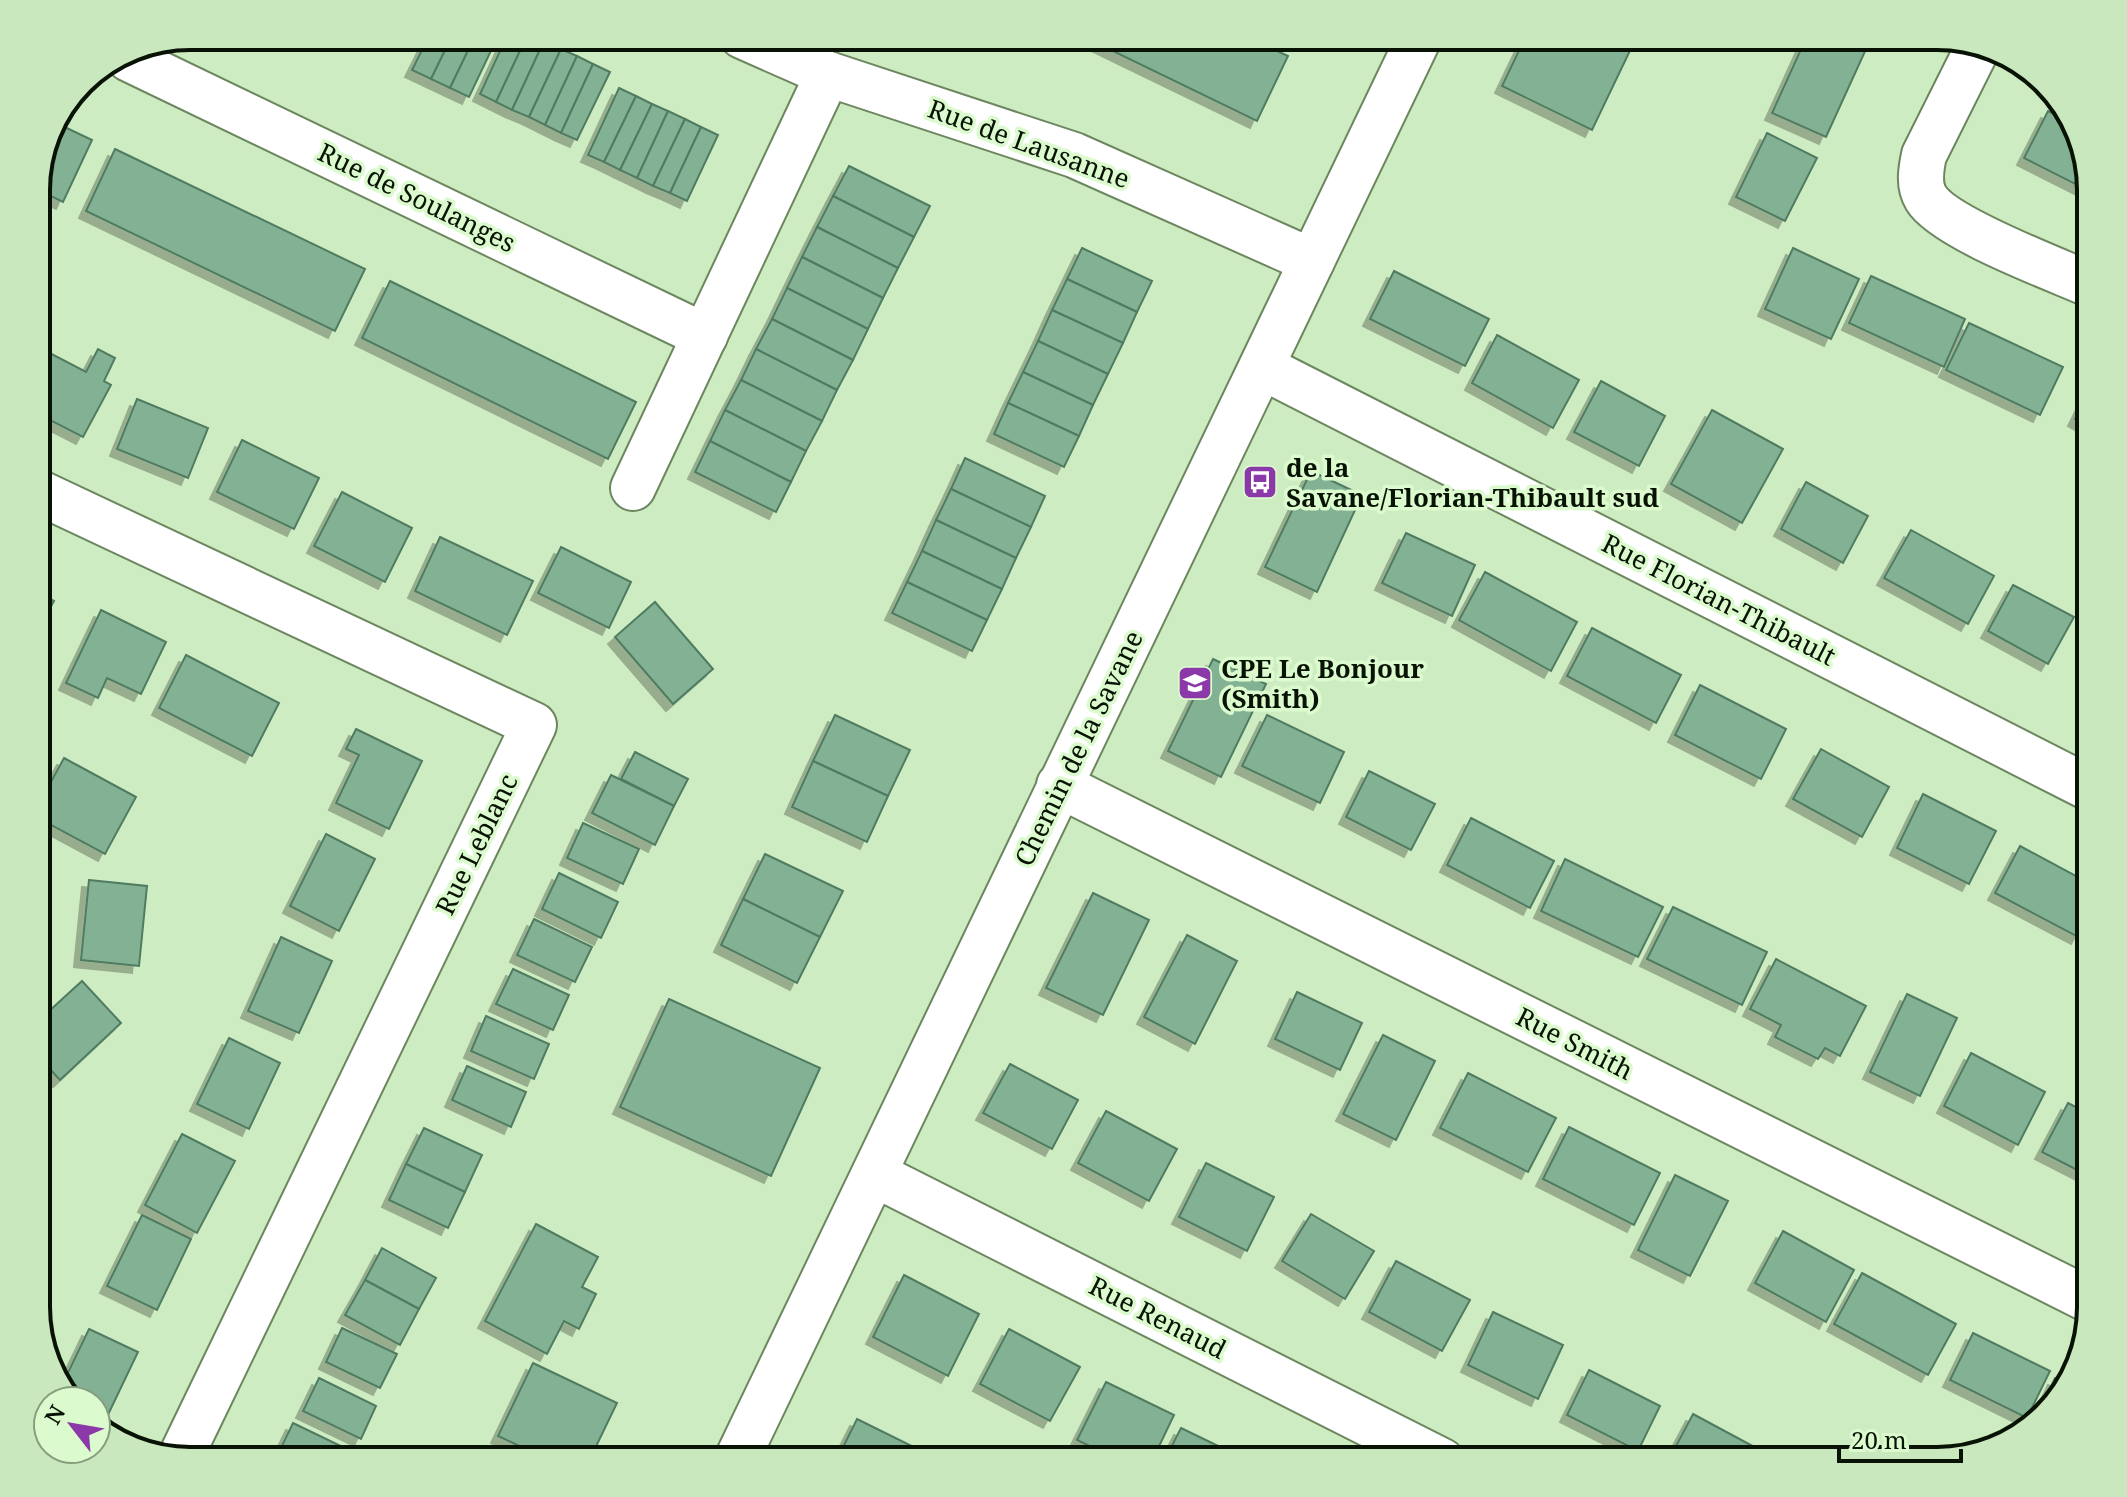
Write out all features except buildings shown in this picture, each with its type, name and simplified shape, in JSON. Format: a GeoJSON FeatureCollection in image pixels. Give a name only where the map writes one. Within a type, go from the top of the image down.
{"type":"FeatureCollection","features":[{"type":"Feature","properties":{"kind":"street","name":"Rue de Lausanne"},"geometry":{"type":"LineString","coordinates":[[774,50],[828,74],[1074,155],[1312,261]]}},
{"type":"Feature","properties":{"kind":"street","name":"Chemin de la Savane"},"geometry":{"type":"LineString","coordinates":[[743,1447],[1413,50]]}},
{"type":"Feature","properties":{"kind":"street"},"geometry":{"type":"LineString","coordinates":[[1974,55],[1924,155],[1920,174],[1925,197],[1940,213],[1962,226],[2077,279]]}},
{"type":"Feature","properties":{"kind":"street","name":"Rue de Soulanges"},"geometry":{"type":"LineString","coordinates":[[135,62],[705,336]]}},
{"type":"Feature","properties":{"kind":"street"},"geometry":{"type":"LineString","coordinates":[[633,488],[828,74]]}},
{"type":"Feature","properties":{"kind":"street","name":"Rue Florian-Thibault"},"geometry":{"type":"LineString","coordinates":[[1262,367],[2077,782]]}},
{"type":"Feature","properties":{"kind":"street","name":"Rue Leblanc"},"geometry":{"type":"LineString","coordinates":[[50,498],[534,725],[186,1447]]}},
{"type":"Feature","properties":{"kind":"street","name":"Rue Smith"},"geometry":{"type":"LineString","coordinates":[[1059,785],[2077,1294]]}},
{"type":"Feature","properties":{"kind":"street","name":"Rue Renaud"},"geometry":{"type":"LineString","coordinates":[[874,1174],[1414,1447]]}},
{"type":"Feature","properties":{"kind":"place","name":"de la Savane/Florian-Thibault sud"},"geometry":{"type":"Point","coordinates":[1260,482]}},
{"type":"Feature","properties":{"kind":"place","name":"CPE Le Bonjour (Smith)"},"geometry":{"type":"Point","coordinates":[1195,683]}}]}
